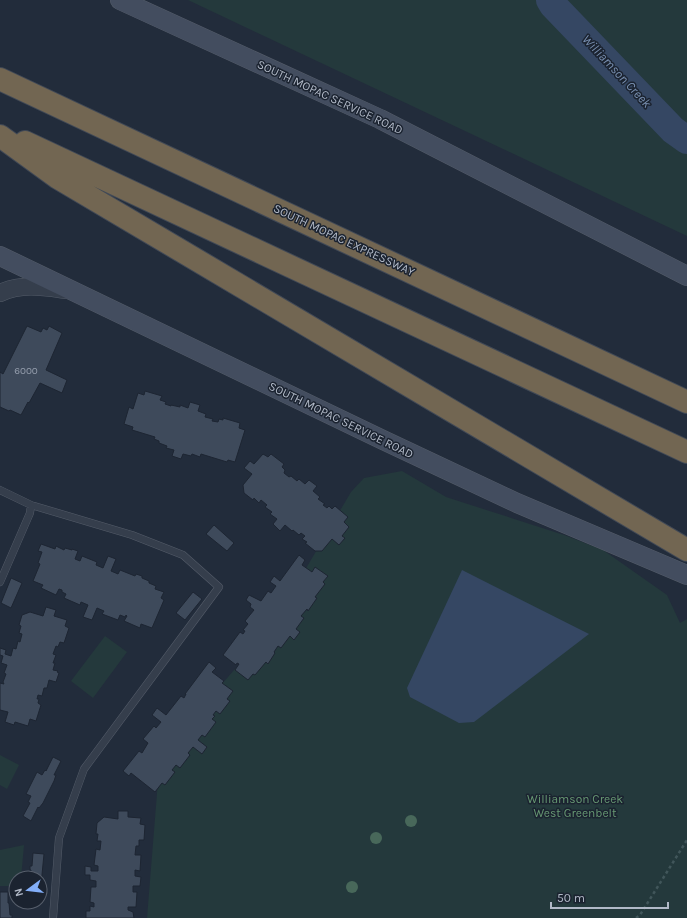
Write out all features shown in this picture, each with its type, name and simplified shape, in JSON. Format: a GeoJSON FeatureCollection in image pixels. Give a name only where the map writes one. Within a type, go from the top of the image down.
{"type":"FeatureCollection","features":[{"type":"Feature","properties":{"kind":"highway"},"geometry":{"type":"LineString","coordinates":[[0,72],[22,89]]}},
{"type":"Feature","properties":{"kind":"highway","name":"SOUTH MOPAC EXPRESSWAY"},"geometry":{"type":"LineString","coordinates":[[0,79],[687,402]]}},
{"type":"Feature","properties":{"kind":"highway"},"geometry":{"type":"LineString","coordinates":[[0,130],[687,452]]}},
{"type":"Feature","properties":{"kind":"highway"},"geometry":{"type":"LineString","coordinates":[[0,136],[58,178],[687,550]]}},
{"type":"Feature","properties":{"kind":"main road","name":"SOUTH MOPAC SERVICE ROAD"},"geometry":{"type":"LineString","coordinates":[[120,0],[380,119],[687,276]]}},
{"type":"Feature","properties":{"kind":"main road","name":"SOUTH MOPAC SERVICE ROAD"},"geometry":{"type":"LineString","coordinates":[[0,256],[382,440],[518,503],[687,575]]}},
{"type":"Feature","properties":{"kind":"street"},"geometry":{"type":"LineString","coordinates":[[0,293],[20,287],[37,286],[73,291]]}},
{"type":"Feature","properties":{"kind":"lane"},"geometry":{"type":"LineString","coordinates":[[0,490],[30,505],[132,535],[183,554],[219,587],[84,769],[59,838],[53,918]]}},
{"type":"Feature","properties":{"kind":"lane"},"geometry":{"type":"LineString","coordinates":[[0,582],[30,513],[30,505]]}},
{"type":"Feature","properties":{"kind":"path"},"geometry":{"type":"LineString","coordinates":[[636,918],[640,915],[687,840]]}},
{"type":"Feature","properties":{"kind":"green space"},"geometry":{"type":"Polygon","coordinates":[[[188,0],[687,0],[687,236],[188,0]]]}},
{"type":"Feature","properties":{"kind":"green space","name":"Williamson Creek West Greenbelt"},"geometry":{"type":"Polygon","coordinates":[[[402,471],[446,497],[564,535],[603,550],[667,595],[680,623],[687,619],[687,918],[147,918],[160,756],[272,626],[351,492],[364,478],[402,471]]]}},
{"type":"Feature","properties":{"kind":"green space"},"geometry":{"type":"Polygon","coordinates":[[[105,636],[127,652],[93,698],[71,681],[105,636]]]}},
{"type":"Feature","properties":{"kind":"green space"},"geometry":{"type":"Polygon","coordinates":[[[0,755],[19,765],[7,789],[0,785],[0,755]]]}},
{"type":"Feature","properties":{"kind":"green space"},"geometry":{"type":"Polygon","coordinates":[[[24,845],[22,870],[8,870],[8,886],[0,886],[0,850],[24,845]]]}},
{"type":"Feature","properties":{"kind":"water"},"geometry":{"type":"Polygon","coordinates":[[[462,570],[589,634],[474,722],[459,723],[410,697],[407,688],[462,570]]]}},
{"type":"Feature","properties":{"kind":"building"},"geometry":{"type":"Polygon","coordinates":[[[27,326],[41,332],[43,328],[47,330],[49,326],[62,333],[46,370],[67,380],[62,393],[40,383],[21,415],[0,407],[0,372],[3,374],[27,326]]]}},
{"type":"Feature","properties":{"kind":"building"},"geometry":{"type":"Polygon","coordinates":[[[145,391],[162,396],[160,400],[171,406],[180,407],[180,405],[188,408],[190,402],[200,405],[198,411],[206,414],[205,417],[213,419],[212,421],[218,422],[219,419],[223,420],[223,418],[240,423],[239,428],[245,430],[235,462],[228,460],[227,462],[201,454],[200,457],[192,454],[191,456],[183,454],[181,459],[172,456],[174,450],[166,448],[167,446],[154,439],[155,437],[132,430],[133,427],[124,424],[129,407],[133,409],[138,393],[144,395],[145,391]]]}},
{"type":"Feature","properties":{"kind":"building"},"geometry":{"type":"Polygon","coordinates":[[[263,454],[268,457],[271,454],[284,464],[282,467],[285,470],[284,473],[289,477],[291,476],[297,481],[299,479],[305,484],[309,480],[317,486],[313,491],[320,497],[318,499],[325,504],[323,505],[327,508],[329,506],[332,509],[335,506],[348,517],[344,522],[349,527],[342,536],[345,538],[339,545],[332,539],[322,551],[315,551],[305,543],[307,542],[302,539],[305,536],[301,533],[299,535],[285,525],[280,531],[273,524],[277,519],[270,514],[272,512],[265,507],[267,505],[261,500],[259,503],[254,498],[253,500],[244,493],[243,485],[252,474],[244,468],[250,461],[254,464],[263,454]]]}},
{"type":"Feature","properties":{"kind":"building"},"geometry":{"type":"Polygon","coordinates":[[[214,525],[234,543],[227,551],[206,534],[214,525]]]}},
{"type":"Feature","properties":{"kind":"building"},"geometry":{"type":"Polygon","coordinates":[[[41,544],[55,549],[56,546],[64,550],[65,548],[78,551],[75,559],[80,561],[82,556],[97,562],[96,565],[103,568],[108,556],[116,559],[111,571],[118,574],[120,570],[135,576],[136,574],[142,576],[142,578],[149,581],[149,583],[156,586],[155,589],[164,592],[161,598],[164,600],[152,628],[141,624],[140,628],[124,621],[127,616],[126,615],[125,617],[120,615],[118,620],[102,614],[104,611],[97,608],[92,620],[83,617],[88,605],[81,602],[80,605],[64,598],[66,594],[62,592],[62,590],[59,589],[56,595],[41,588],[43,585],[33,581],[40,564],[38,563],[42,552],[38,551],[41,544]]]}},
{"type":"Feature","properties":{"kind":"building"},"geometry":{"type":"Polygon","coordinates":[[[299,555],[305,560],[302,565],[312,572],[315,567],[328,576],[323,582],[325,584],[315,597],[317,598],[308,611],[307,609],[301,616],[304,618],[296,629],[300,632],[294,640],[290,636],[281,648],[278,646],[268,664],[266,662],[255,675],[253,674],[248,680],[235,670],[239,664],[237,663],[236,665],[223,655],[240,632],[243,634],[245,631],[243,630],[248,624],[245,621],[254,610],[250,607],[251,604],[246,600],[249,595],[261,601],[268,591],[271,593],[276,586],[270,582],[274,576],[280,581],[299,555]]]}},
{"type":"Feature","properties":{"kind":"building"},"geometry":{"type":"Polygon","coordinates":[[[11,578],[22,583],[11,608],[1,603],[11,578]]]}},
{"type":"Feature","properties":{"kind":"building"},"geometry":{"type":"Polygon","coordinates":[[[193,592],[202,599],[185,620],[176,613],[193,592]]]}},
{"type":"Feature","properties":{"kind":"building"},"geometry":{"type":"Polygon","coordinates":[[[46,607],[56,610],[54,616],[67,620],[65,626],[69,628],[64,643],[60,642],[58,647],[56,646],[53,654],[56,655],[53,663],[55,663],[53,670],[58,671],[57,672],[59,673],[56,682],[49,680],[47,688],[44,688],[42,696],[38,695],[38,703],[41,705],[36,721],[30,719],[28,726],[15,722],[14,725],[5,722],[8,712],[0,710],[0,683],[4,684],[3,682],[6,674],[4,673],[7,665],[1,663],[3,656],[0,655],[0,648],[6,650],[5,654],[11,656],[13,648],[16,649],[18,641],[20,642],[22,634],[19,633],[21,626],[19,625],[22,615],[30,612],[43,616],[46,607]]]}},
{"type":"Feature","properties":{"kind":"building"},"geometry":{"type":"Polygon","coordinates":[[[209,662],[216,668],[212,672],[224,681],[222,683],[233,691],[227,699],[230,701],[220,714],[216,711],[213,715],[215,716],[212,719],[216,722],[205,737],[202,735],[198,740],[207,747],[202,754],[193,747],[188,753],[190,755],[180,768],[176,765],[172,770],[175,772],[165,785],[162,783],[155,792],[131,773],[129,776],[123,771],[139,751],[142,753],[148,743],[143,739],[154,726],[156,728],[161,722],[152,715],[157,708],[166,715],[181,696],[184,698],[185,694],[209,662]]]}},
{"type":"Feature","properties":{"kind":"building"},"geometry":{"type":"Polygon","coordinates":[[[53,757],[61,761],[54,775],[56,775],[54,781],[43,803],[39,808],[38,807],[31,821],[23,816],[30,803],[28,802],[31,796],[26,794],[37,772],[42,775],[45,770],[46,771],[53,757]]]}},
{"type":"Feature","properties":{"kind":"building"},"geometry":{"type":"Polygon","coordinates":[[[118,811],[128,811],[128,817],[141,818],[140,824],[145,825],[144,840],[139,840],[139,846],[136,846],[135,855],[141,855],[140,871],[135,870],[135,876],[141,877],[140,886],[133,886],[133,892],[137,892],[136,907],[128,907],[128,910],[133,912],[134,918],[86,918],[86,911],[90,911],[90,906],[94,907],[94,903],[90,902],[91,887],[96,887],[96,881],[90,880],[90,875],[85,875],[85,866],[91,867],[91,871],[98,871],[98,866],[94,865],[96,849],[100,850],[101,841],[97,841],[97,823],[104,817],[118,819],[118,811]]]}},
{"type":"Feature","properties":{"kind":"building"},"geometry":{"type":"Polygon","coordinates":[[[33,853],[44,854],[42,870],[30,870],[30,866],[32,866],[33,853]]]}},
{"type":"Feature","properties":{"kind":"building"},"geometry":{"type":"Polygon","coordinates":[[[0,892],[8,892],[8,910],[10,910],[12,918],[0,918],[0,892]]]}},
{"type":"Feature","properties":{"kind":"waterway","name":"Williamson Creek"},"geometry":{"type":"LineString","coordinates":[[550,0],[553,5],[673,130],[687,140]]}}]}
